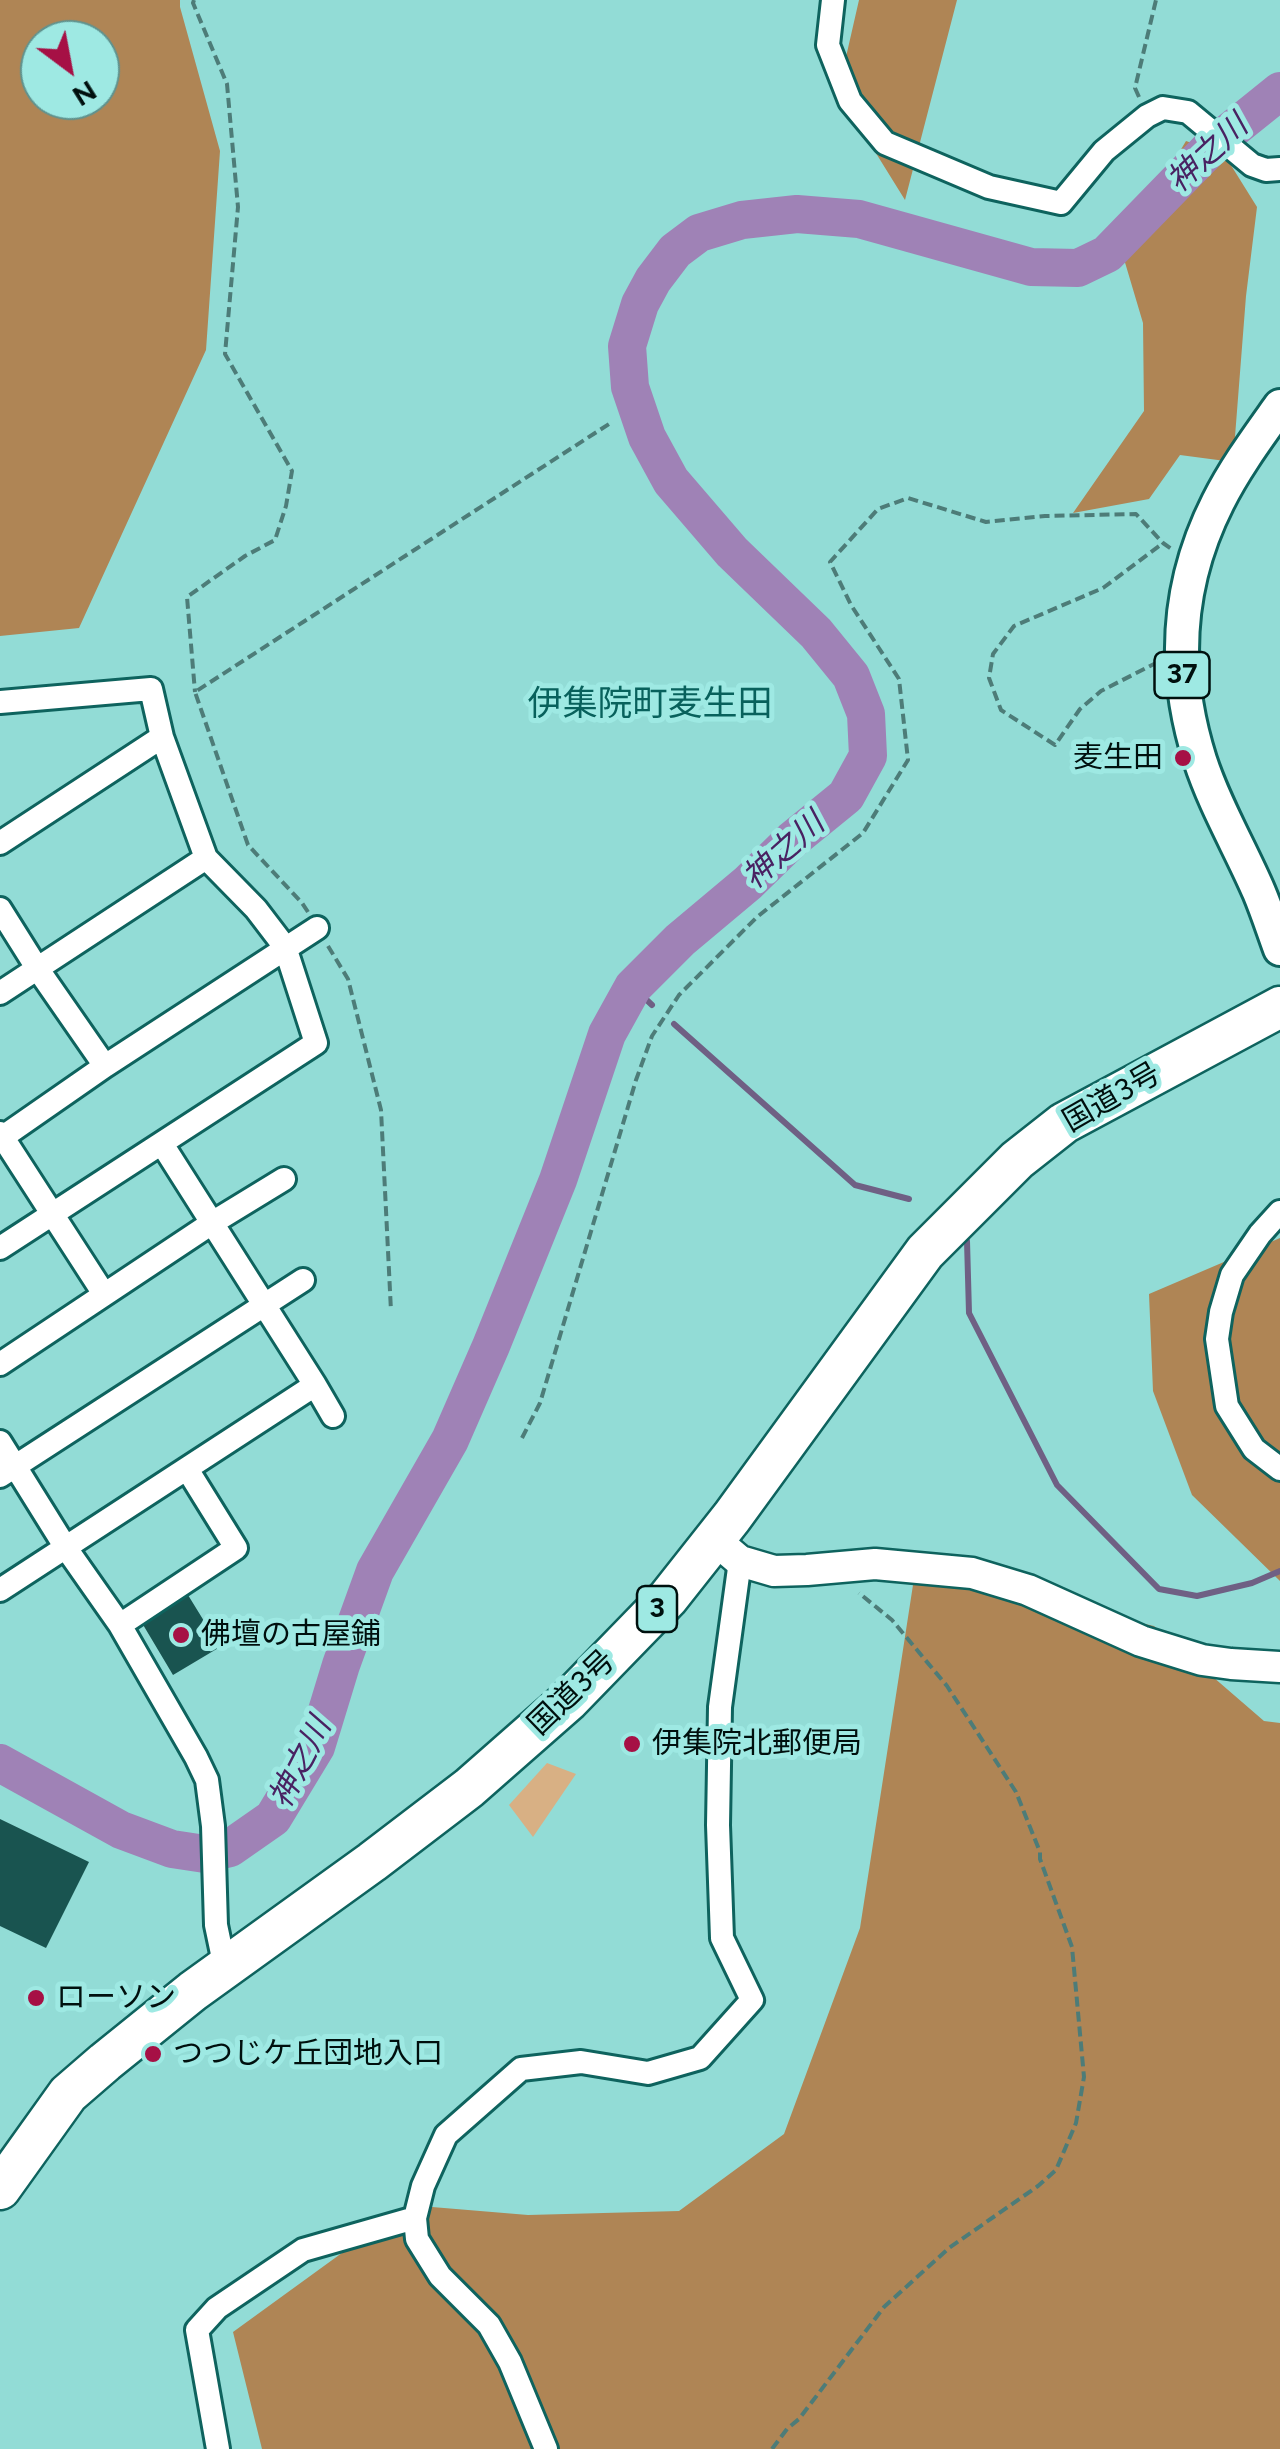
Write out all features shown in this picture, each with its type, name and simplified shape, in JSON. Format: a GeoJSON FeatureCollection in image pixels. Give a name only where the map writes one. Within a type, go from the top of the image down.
{"type":"FeatureCollection","features":[{"type":"Feature","properties":{"kind":"highway","name":"国道3号"},"geometry":{"type":"LineString","coordinates":[[0,2189],[68,2094],[193,1991],[469,1788],[568,1701],[668,1598],[727,1550],[925,1252],[986,1188],[1064,1123],[1280,1007]]}},
{"type":"Feature","properties":{"kind":"main road","name":"37"},"geometry":{"type":"LineString","coordinates":[[1280,406],[1218,502],[1194,562],[1180,651],[1183,687],[1200,761],[1260,894],[1280,950]]}},
{"type":"Feature","properties":{"kind":"street"},"geometry":{"type":"LineString","coordinates":[[833,0],[828,45],[850,101],[885,142],[989,187],[1061,203],[1104,150],[1163,108],[1188,112],[1252,166],[1280,170]]}},
{"type":"Feature","properties":{"kind":"street"},"geometry":{"type":"LineString","coordinates":[[0,702],[151,689],[162,737],[206,858],[256,909],[285,947],[316,1043],[0,1248]]}},
{"type":"Feature","properties":{"kind":"street"},"geometry":{"type":"LineString","coordinates":[[0,843],[162,737]]}},
{"type":"Feature","properties":{"kind":"street"},"geometry":{"type":"LineString","coordinates":[[0,994],[206,858]]}},
{"type":"Feature","properties":{"kind":"street"},"geometry":{"type":"LineString","coordinates":[[0,908],[105,1066]]}},
{"type":"Feature","properties":{"kind":"street"},"geometry":{"type":"LineString","coordinates":[[104,1294],[1,1136],[317,928]]}},
{"type":"Feature","properties":{"kind":"street"},"geometry":{"type":"LineString","coordinates":[[162,1144],[334,1416]]}},
{"type":"Feature","properties":{"kind":"street"},"geometry":{"type":"LineString","coordinates":[[0,1364],[284,1178]]}},
{"type":"Feature","properties":{"kind":"street"},"geometry":{"type":"LineString","coordinates":[[1280,1212],[1232,1275],[1220,1312],[1218,1339],[1227,1406],[1254,1449],[1280,1469]]}},
{"type":"Feature","properties":{"kind":"street"},"geometry":{"type":"LineString","coordinates":[[8,1471],[303,1280]]}},
{"type":"Feature","properties":{"kind":"street"},"geometry":{"type":"LineString","coordinates":[[0,1590],[315,1385]]}},
{"type":"Feature","properties":{"kind":"street"},"geometry":{"type":"LineString","coordinates":[[0,1442],[8,1471],[120,1624],[201,1768],[213,1826],[216,1925],[225,1968]]}},
{"type":"Feature","properties":{"kind":"street"},"geometry":{"type":"LineString","coordinates":[[120,1624],[236,1548],[187,1469]]}},
{"type":"Feature","properties":{"kind":"street"},"geometry":{"type":"LineString","coordinates":[[546,2449],[489,2325],[440,2276],[417,2240],[415,2218],[422,2186],[446,2135],[521,2069],[580,2062],[648,2074],[700,2058],[752,2000],[722,1938],[720,1707],[727,1550],[774,1570],[874,1564],[972,1573],[1028,1590],[1141,1641],[1202,1660],[1280,1667]]}},
{"type":"Feature","properties":{"kind":"street"},"geometry":{"type":"LineString","coordinates":[[218,2449],[197,2330],[216,2308],[302,2250],[415,2218]]}},
{"type":"Feature","properties":{"kind":"path"},"geometry":{"type":"LineString","coordinates":[[194,0],[228,84],[238,208],[225,354],[292,471],[275,540],[187,597],[195,692],[248,845],[302,903],[348,978],[380,1110],[391,1311]]}},
{"type":"Feature","properties":{"kind":"path"},"geometry":{"type":"LineString","coordinates":[[1147,116],[1135,88],[1156,0]]}},
{"type":"Feature","properties":{"kind":"path"},"geometry":{"type":"LineString","coordinates":[[195,692],[609,424]]}},
{"type":"Feature","properties":{"kind":"path"},"geometry":{"type":"LineString","coordinates":[[522,1438],[540,1403],[652,1036],[680,995],[757,917],[862,833],[908,760],[899,679],[851,605],[830,562],[878,509],[908,498],[986,522],[1136,514],[1162,543],[1194,562]]}},
{"type":"Feature","properties":{"kind":"path"},"geometry":{"type":"LineString","coordinates":[[1162,543],[1103,588],[1014,626],[993,654],[989,678],[1002,710],[1054,746],[1080,710],[1101,692],[1180,651]]}},
{"type":"Feature","properties":{"kind":"path"},"geometry":{"type":"LineString","coordinates":[[772,2449],[884,2307],[949,2248],[1056,2170],[1076,2123],[1084,2077],[1072,1947],[1016,1792],[947,1686],[892,1620],[859,1592],[819,1570]]}},
{"type":"Feature","properties":{"kind":"shaded area"},"geometry":{"type":"Polygon","coordinates":[[[0,0],[180,0],[220,151],[206,350],[79,628],[0,636],[0,0]]]}},
{"type":"Feature","properties":{"kind":"shaded area"},"geometry":{"type":"Polygon","coordinates":[[[859,0],[957,0],[905,200],[838,92],[859,0]]]}},
{"type":"Feature","properties":{"kind":"shaded area"},"geometry":{"type":"Polygon","coordinates":[[[1186,141],[1224,154],[1257,207],[1233,462],[1180,455],[1149,499],[1073,513],[1144,411],[1143,323],[1121,249],[1186,141]]]}},
{"type":"Feature","properties":{"kind":"shaded area"},"geometry":{"type":"Polygon","coordinates":[[[1280,1238],[1280,1581],[1192,1495],[1153,1391],[1149,1294],[1280,1238]]]}},
{"type":"Feature","properties":{"kind":"shaded area"},"geometry":{"type":"Polygon","coordinates":[[[915,1572],[1154,1626],[1264,1721],[1280,1723],[1280,2449],[262,2449],[233,2332],[408,2205],[528,2215],[679,2211],[784,2134],[860,1928],[915,1572]]]}},
{"type":"Feature","properties":{"kind":"shaded area"},"geometry":{"type":"Polygon","coordinates":[[[547,1763],[576,1774],[533,1837],[509,1805],[547,1763]]]}},
{"type":"Feature","properties":{"kind":"building","name":"佛壇の古屋鋪"},"geometry":{"type":"Polygon","coordinates":[[[188,1595],[220,1647],[173,1675],[142,1623],[188,1595]]]}},
{"type":"Feature","properties":{"kind":"building"},"geometry":{"type":"Polygon","coordinates":[[[0,1819],[89,1862],[46,1948],[0,1926],[0,1819]]]}},
{"type":"Feature","properties":{"kind":"waterway","name":"神之川"},"geometry":{"type":"LineString","coordinates":[[0,1763],[121,1830],[172,1849],[205,1854],[230,1848],[273,1818],[316,1747],[375,1571],[450,1440],[491,1346],[558,1180],[607,1034],[633,987],[680,940],[846,796],[868,756],[866,714],[851,676],[816,633],[732,552],[671,481],[647,437],[630,387],[627,346],[640,304],[675,251],[699,233],[742,220],[797,214],[859,219],[1031,267],[1078,268],[1107,254],[1213,145],[1280,91]]}},
{"type":"Feature","properties":{"kind":"waterway"},"geometry":{"type":"LineString","coordinates":[[633,987],[652,1005]]}},
{"type":"Feature","properties":{"kind":"waterway"},"geometry":{"type":"LineString","coordinates":[[674,1024],[855,1185],[909,1199]]}},
{"type":"Feature","properties":{"kind":"waterway"},"geometry":{"type":"LineString","coordinates":[[967,1241],[969,1313],[1057,1485],[1159,1589],[1197,1596],[1252,1583],[1280,1571]]}},
{"type":"Feature","properties":{"kind":"place","name":"麦生田"},"geometry":{"type":"Point","coordinates":[1183,758]}},
{"type":"Feature","properties":{"kind":"place","name":"佛壇の古屋鋪"},"geometry":{"type":"Point","coordinates":[181,1635]}},
{"type":"Feature","properties":{"kind":"place","name":"伊集院北郵便局"},"geometry":{"type":"Point","coordinates":[632,1744]}},
{"type":"Feature","properties":{"kind":"place","name":"ローソン"},"geometry":{"type":"Point","coordinates":[36,1998]}},
{"type":"Feature","properties":{"kind":"place","name":"つつじケ丘団地入口"},"geometry":{"type":"Point","coordinates":[153,2054]}},
{"type":"Feature","properties":{"kind":"district","name":"伊集院町麦生田"},"geometry":{"type":"Point","coordinates":[650,705]}}]}
